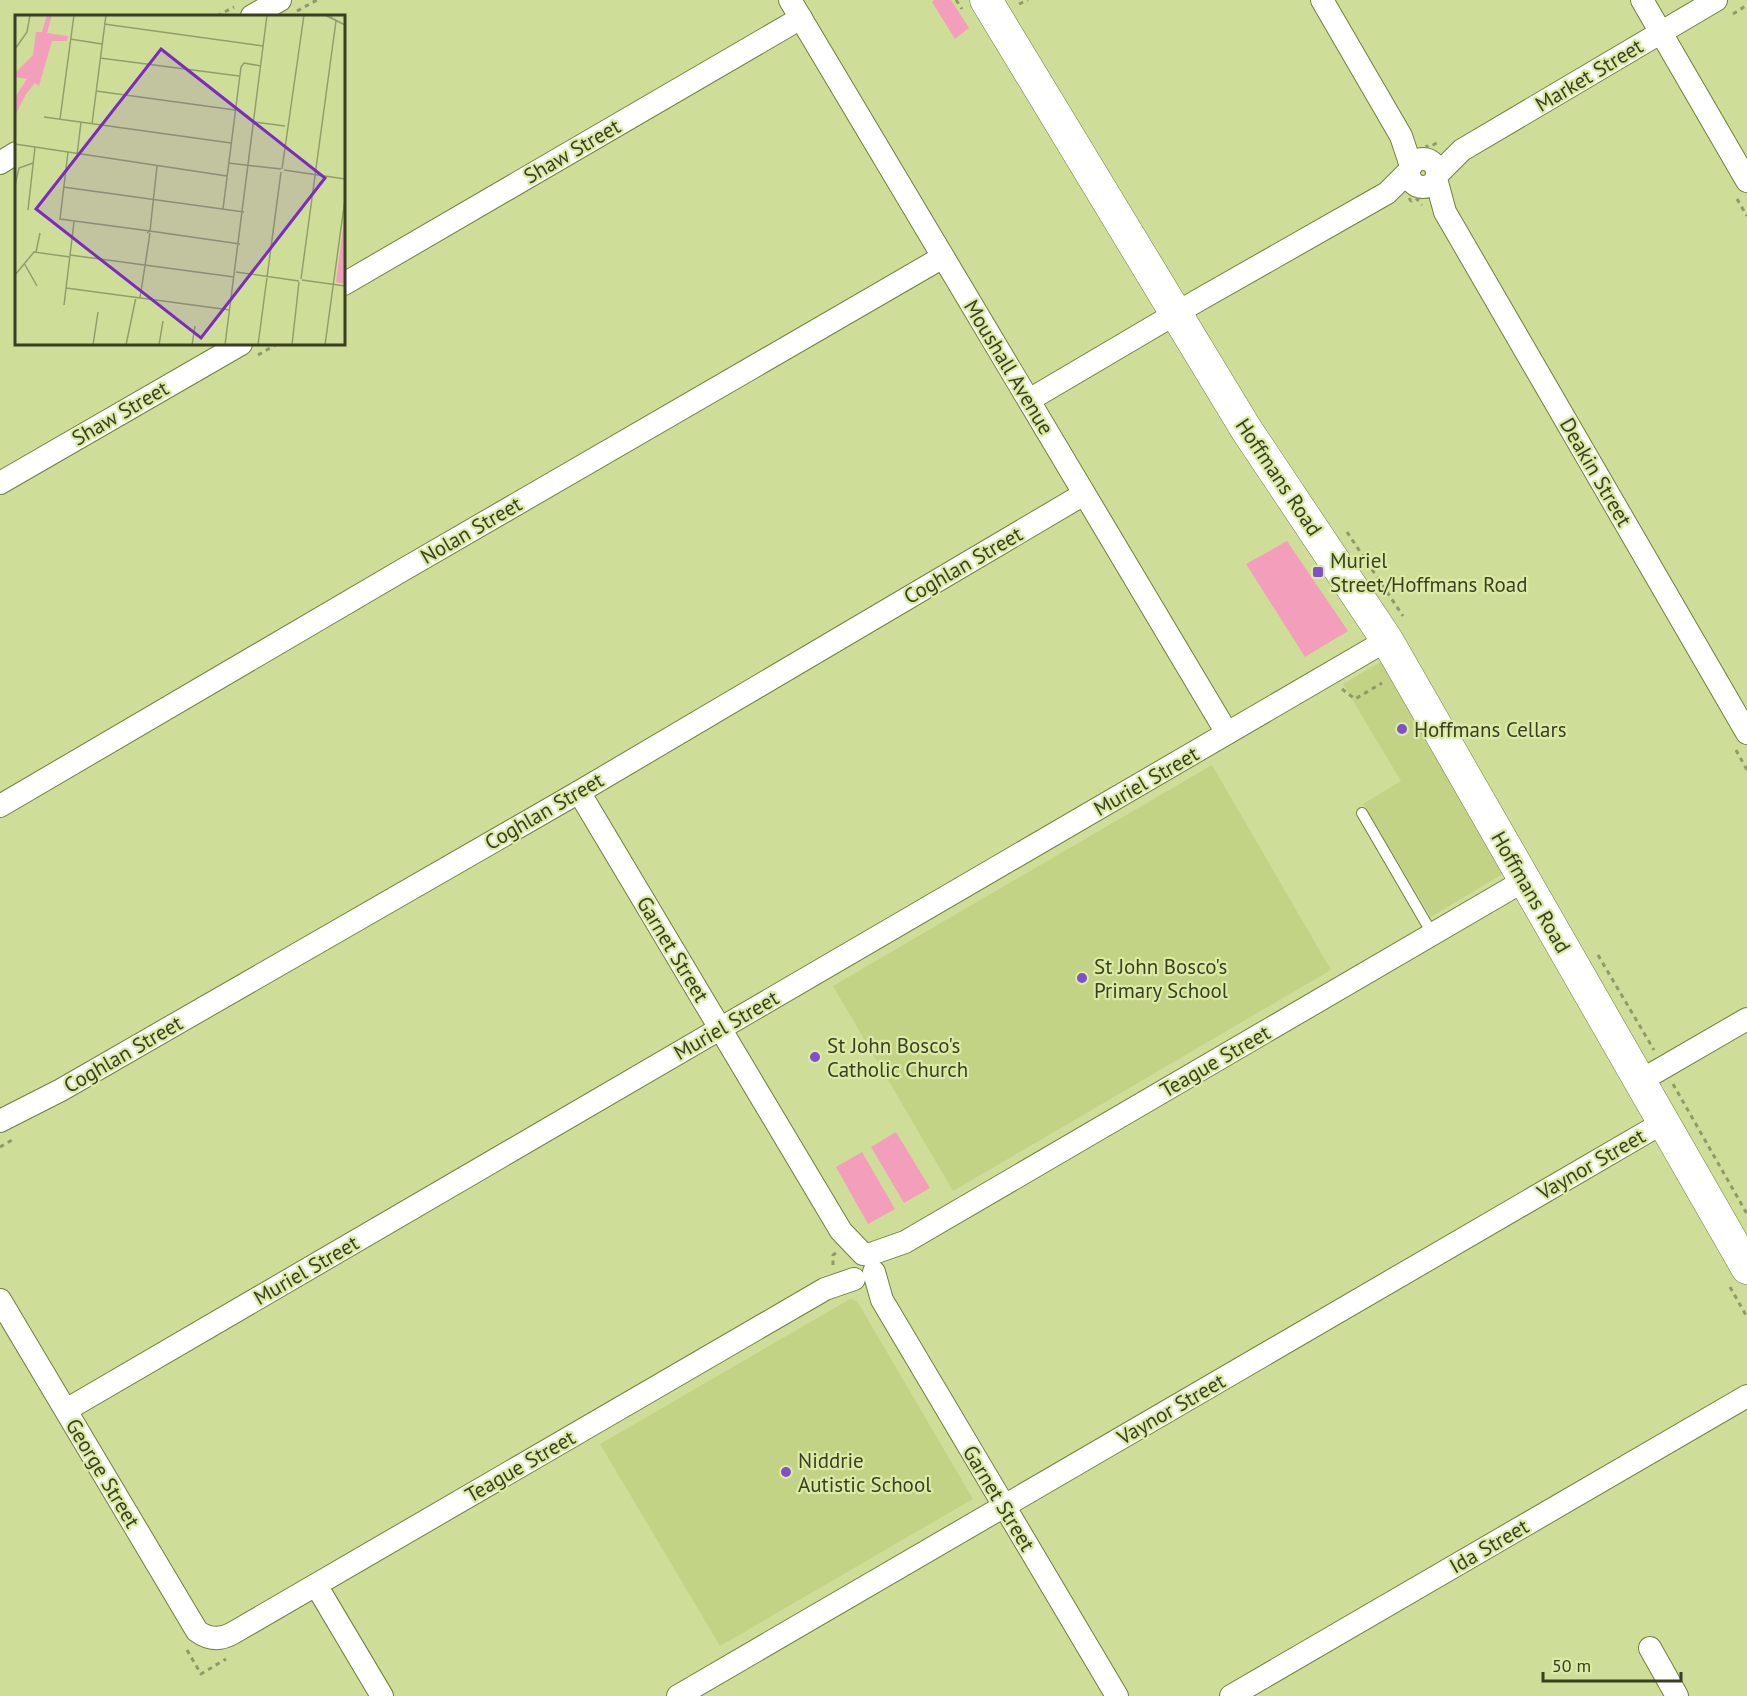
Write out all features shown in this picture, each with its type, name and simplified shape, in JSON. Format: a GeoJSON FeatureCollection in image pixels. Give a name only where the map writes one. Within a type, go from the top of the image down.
{"type":"FeatureCollection","features":[{"type":"Feature","properties":{"kind":"main road","name":"Hoffmans Road"},"geometry":{"type":"LineString","coordinates":[[996,1],[1175,314],[1246,429],[1387,640],[1747,1268]]}},
{"type":"Feature","properties":{"kind":"street"},"geometry":{"type":"LineString","coordinates":[[254,15],[280,0]]}},
{"type":"Feature","properties":{"kind":"street","name":"Deakin Street"},"geometry":{"type":"LineString","coordinates":[[1322,0],[1747,733]]}},
{"type":"Feature","properties":{"kind":"street"},"geometry":{"type":"LineString","coordinates":[[1642,0],[1747,181]]}},
{"type":"Feature","properties":{"kind":"street","name":"Market Street"},"geometry":{"type":"LineString","coordinates":[[1029,400],[1423,173],[1716,0]]}},
{"type":"Feature","properties":{"kind":"street","name":"Moushall Avenue"},"geometry":{"type":"LineString","coordinates":[[795,9],[1227,733]]}},
{"type":"Feature","properties":{"kind":"street","name":"Shaw Street"},"geometry":{"type":"LineString","coordinates":[[345,283],[795,9]]}},
{"type":"Feature","properties":{"kind":"street"},"geometry":{"type":"LineString","coordinates":[[0,163],[15,154]]}},
{"type":"Feature","properties":{"kind":"street","name":"Nolan Street"},"geometry":{"type":"LineString","coordinates":[[0,806],[943,257]]}},
{"type":"Feature","properties":{"kind":"street","name":"Shaw Street"},"geometry":{"type":"LineString","coordinates":[[0,483],[239,345]]}},
{"type":"Feature","properties":{"kind":"street","name":"Coghlan Street"},"geometry":{"type":"LineString","coordinates":[[0,1121],[61,1090],[579,792],[1084,494]]}},
{"type":"Feature","properties":{"kind":"street","name":"Muriel Street"},"geometry":{"type":"LineString","coordinates":[[66,1410],[1387,640]]}},
{"type":"Feature","properties":{"kind":"street","name":"Garnet Street"},"geometry":{"type":"LineString","coordinates":[[579,792],[1117,1696]]}},
{"type":"Feature","properties":{"kind":"street","name":"Teague Street"},"geometry":{"type":"LineString","coordinates":[[213,1638],[225,1637],[316,1585],[1525,880]]}},
{"type":"Feature","properties":{"kind":"street"},"geometry":{"type":"LineString","coordinates":[[1640,1081],[1747,1019]]}},
{"type":"Feature","properties":{"kind":"street","name":"Vaynor Street"},"geometry":{"type":"LineString","coordinates":[[678,1696],[1664,1122]]}},
{"type":"Feature","properties":{"kind":"street","name":"George Street"},"geometry":{"type":"LineString","coordinates":[[0,1300],[197,1630],[204,1636],[213,1638]]}},
{"type":"Feature","properties":{"kind":"street","name":"Ida Street"},"geometry":{"type":"LineString","coordinates":[[1231,1696],[1747,1396]]}},
{"type":"Feature","properties":{"kind":"street"},"geometry":{"type":"LineString","coordinates":[[316,1585],[382,1696]]}},
{"type":"Feature","properties":{"kind":"street"},"geometry":{"type":"LineString","coordinates":[[1650,1648],[1677,1696]]}},
{"type":"Feature","properties":{"kind":"lane"},"geometry":{"type":"LineString","coordinates":[[1362,813],[1433,935]]}},
{"type":"Feature","properties":{"kind":"path"},"geometry":{"type":"LineString","coordinates":[[290,15],[317,0]]}},
{"type":"Feature","properties":{"kind":"path"},"geometry":{"type":"LineString","coordinates":[[996,1],[1019,5],[1028,0]]}},
{"type":"Feature","properties":{"kind":"path"},"geometry":{"type":"LineString","coordinates":[[1673,1084],[1747,1214]]}},
{"type":"Feature","properties":{"kind":"path"},"geometry":{"type":"LineString","coordinates":[[0,1147],[20,1135]]}},
{"type":"Feature","properties":{"kind":"path"},"geometry":{"type":"LineString","coordinates":[[183,1643],[201,1674],[231,1656]]}},
{"type":"Feature","properties":{"kind":"shaded area"},"geometry":{"type":"Polygon","coordinates":[[[951,0],[969,28],[955,39],[932,2],[951,0]]]}},
{"type":"Feature","properties":{"kind":"shaded area"},"geometry":{"type":"Polygon","coordinates":[[[1287,541],[1348,631],[1305,657],[1246,564],[1287,541]]]}},
{"type":"Feature","properties":{"kind":"shaded area"},"geometry":{"type":"Polygon","coordinates":[[[1384,660],[1509,870],[1431,917],[1363,804],[1401,781],[1343,684],[1384,660]]]}},
{"type":"Feature","properties":{"kind":"shaded area","name":"St John Bosco's Primary School"},"geometry":{"type":"Polygon","coordinates":[[[1212,765],[1331,970],[953,1191],[833,986],[1212,765]]]}},
{"type":"Feature","properties":{"kind":"shaded area"},"geometry":{"type":"Polygon","coordinates":[[[896,1132],[930,1188],[904,1203],[871,1147],[896,1132]]]}},
{"type":"Feature","properties":{"kind":"shaded area"},"geometry":{"type":"Polygon","coordinates":[[[862,1152],[895,1209],[868,1224],[836,1167],[862,1152]]]}},
{"type":"Feature","properties":{"kind":"shaded area","name":"Niddrie Autistic School"},"geometry":{"type":"Polygon","coordinates":[[[850,1299],[857,1301],[973,1499],[720,1646],[600,1444],[850,1299]]]}},
{"type":"Feature","properties":{"kind":"place","name":"Muriel Street/Hoffmans Road"},"geometry":{"type":"Point","coordinates":[1318,572]}},
{"type":"Feature","properties":{"kind":"place","name":"Hoffmans Cellars"},"geometry":{"type":"Point","coordinates":[1402,729]}},
{"type":"Feature","properties":{"kind":"place","name":"St John Bosco's Primary School"},"geometry":{"type":"Point","coordinates":[1082,978]}},
{"type":"Feature","properties":{"kind":"place","name":"St John Bosco's Catholic Church"},"geometry":{"type":"Point","coordinates":[815,1057]}},
{"type":"Feature","properties":{"kind":"place","name":"Niddrie Autistic School"},"geometry":{"type":"Point","coordinates":[786,1472]}}]}
